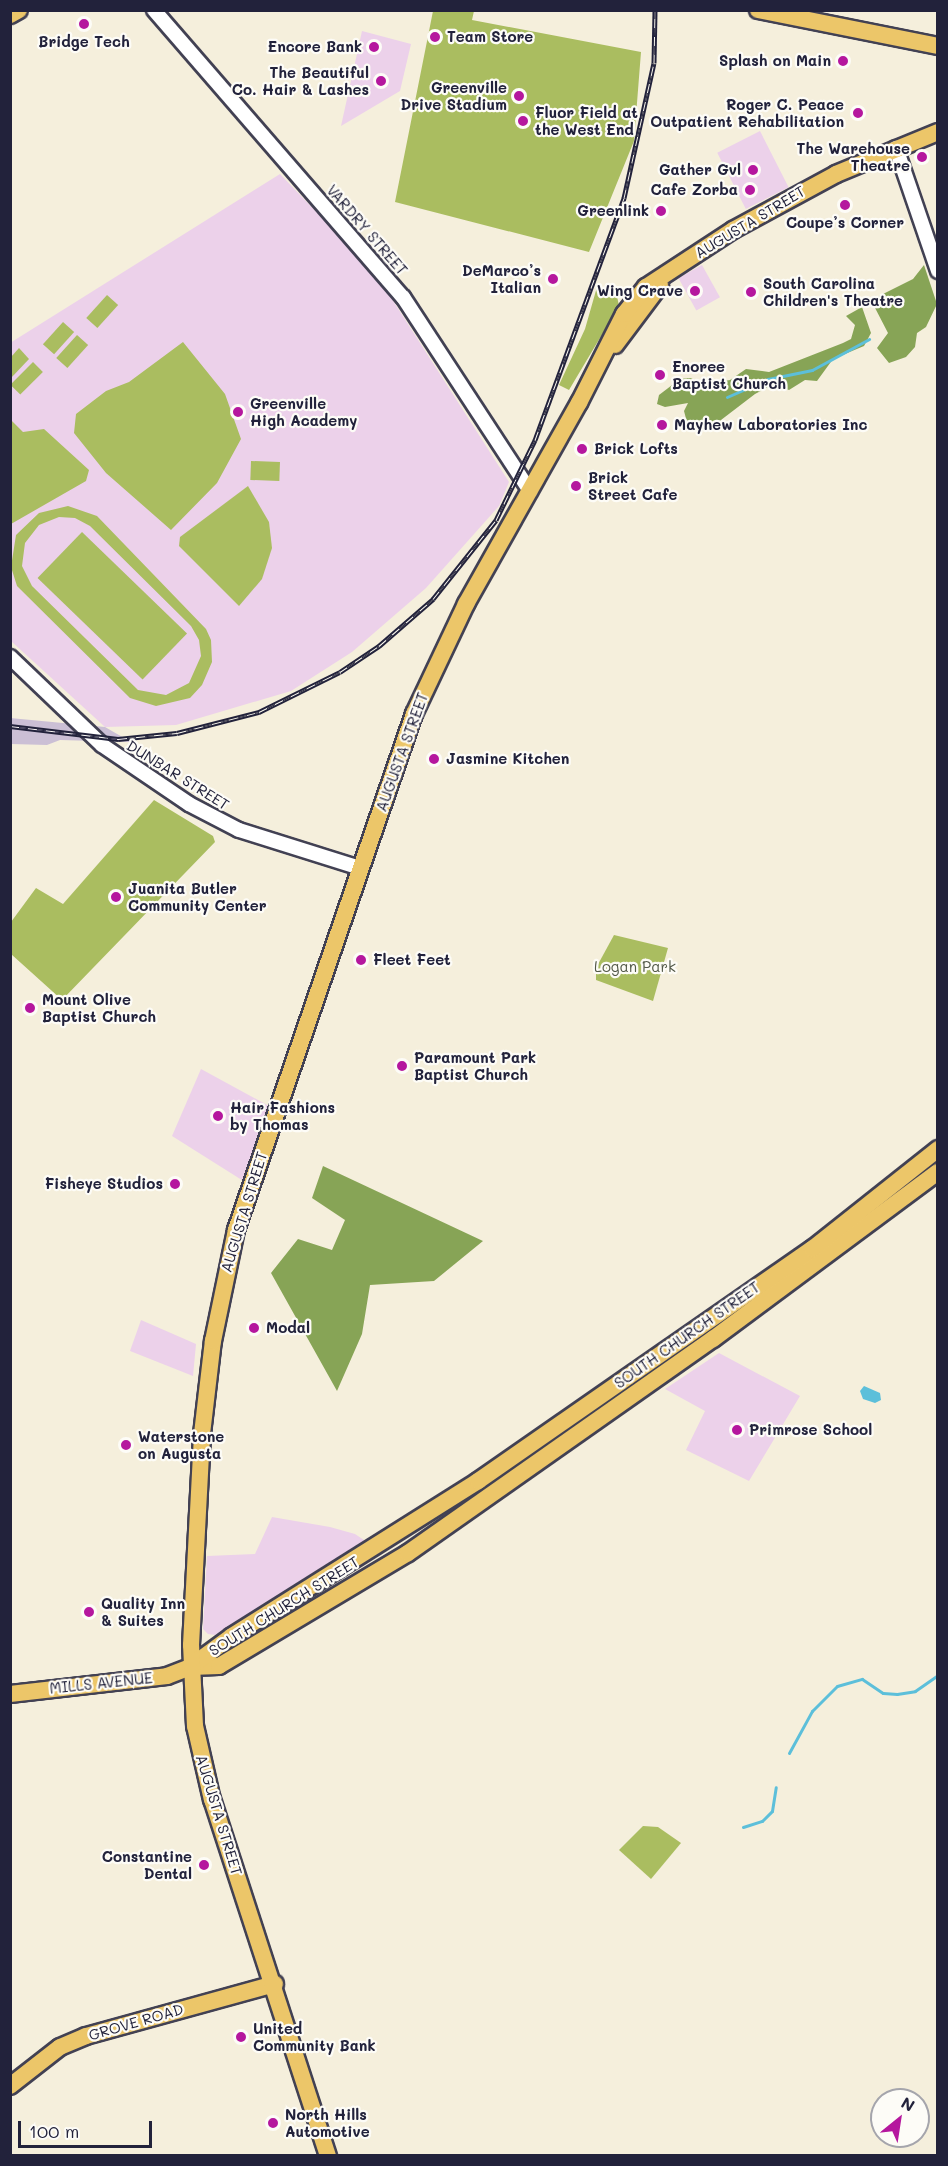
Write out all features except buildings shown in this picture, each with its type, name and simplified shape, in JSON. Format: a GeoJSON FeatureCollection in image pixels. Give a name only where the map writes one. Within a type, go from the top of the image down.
{"type":"FeatureCollection","features":[{"type":"Feature","properties":{"kind":"main road"},"geometry":{"type":"LineString","coordinates":[[10,15],[20,10]]}},
{"type":"Feature","properties":{"kind":"main road"},"geometry":{"type":"LineString","coordinates":[[758,10],[938,46]]}},
{"type":"Feature","properties":{"kind":"main road","name":"AUGUSTA STREET"},"geometry":{"type":"LineString","coordinates":[[328,2156],[210,1792],[195,1726],[190,1667],[202,1434],[229,1254],[414,714],[466,604],[605,355],[621,340],[665,276],[771,207],[896,148],[938,132]]}},
{"type":"Feature","properties":{"kind":"main road","name":"SOUTH CHURCH STREET"},"geometry":{"type":"LineString","coordinates":[[190,1667],[232,1636],[478,1481],[812,1249],[938,1149]]}},
{"type":"Feature","properties":{"kind":"main road","name":"SOUTH CHURCH STREET"},"geometry":{"type":"LineString","coordinates":[[190,1667],[219,1666],[408,1553],[713,1339],[938,1172]]}},
{"type":"Feature","properties":{"kind":"main road","name":"MILLS AVENUE"},"geometry":{"type":"LineString","coordinates":[[10,1694],[167,1676],[190,1667]]}},
{"type":"Feature","properties":{"kind":"main road","name":"GROVE ROAD"},"geometry":{"type":"LineString","coordinates":[[10,2085],[60,2047],[86,2036],[274,1984]]}},
{"type":"Feature","properties":{"kind":"street","name":"VARDRY STREET"},"geometry":{"type":"LineString","coordinates":[[154,10],[403,297],[530,491]]}},
{"type":"Feature","properties":{"kind":"street"},"geometry":{"type":"LineString","coordinates":[[896,148],[938,271]]}},
{"type":"Feature","properties":{"kind":"street","name":"DUNBAR STREET"},"geometry":{"type":"LineString","coordinates":[[10,657],[102,745],[189,804],[239,830],[360,868]]}},
{"type":"Feature","properties":{"kind":"shaded area"},"geometry":{"type":"Polygon","coordinates":[[[362,31],[411,44],[400,91],[341,126],[362,31]]]}},
{"type":"Feature","properties":{"kind":"shaded area","name":"Gather Gvl"},"geometry":{"type":"Polygon","coordinates":[[[760,131],[789,187],[746,209],[717,153],[760,131]]]}},
{"type":"Feature","properties":{"kind":"shaded area","name":"Greenville High Academy"},"geometry":{"type":"Polygon","coordinates":[[[280,174],[376,274],[509,482],[499,506],[426,588],[352,652],[291,691],[176,725],[105,727],[11,641],[10,343],[280,174]]]}},
{"type":"Feature","properties":{"kind":"shaded area"},"geometry":{"type":"Polygon","coordinates":[[[702,265],[720,297],[696,310],[678,278],[702,265]]]}},
{"type":"Feature","properties":{"kind":"shaded area"},"geometry":{"type":"Polygon","coordinates":[[[10,718],[105,727],[131,742],[60,740],[47,745],[11,744],[10,718]]]}},
{"type":"Feature","properties":{"kind":"shaded area"},"geometry":{"type":"Polygon","coordinates":[[[201,1069],[269,1106],[245,1182],[172,1136],[201,1069]]]}},
{"type":"Feature","properties":{"kind":"shaded area"},"geometry":{"type":"Polygon","coordinates":[[[141,1320],[196,1344],[193,1376],[130,1351],[141,1320]]]}},
{"type":"Feature","properties":{"kind":"shaded area","name":"Primrose School"},"geometry":{"type":"Polygon","coordinates":[[[719,1353],[800,1396],[749,1481],[686,1450],[705,1411],[665,1389],[719,1353]]]}},
{"type":"Feature","properties":{"kind":"shaded area"},"geometry":{"type":"Polygon","coordinates":[[[272,1517],[330,1527],[355,1534],[370,1544],[215,1635],[208,1634],[203,1629],[207,1556],[255,1554],[272,1517]]]}},
{"type":"Feature","properties":{"kind":"green space","name":"Fluor Field at the West End"},"geometry":{"type":"Polygon","coordinates":[[[433,11],[474,11],[472,20],[641,52],[634,141],[589,252],[395,202],[433,11]]]}},
{"type":"Feature","properties":{"kind":"green space"},"geometry":{"type":"Polygon","coordinates":[[[924,265],[937,304],[926,327],[917,333],[915,347],[906,357],[889,363],[877,348],[888,333],[873,304],[877,297],[913,279],[924,265]]]}},
{"type":"Feature","properties":{"kind":"green space"},"geometry":{"type":"Polygon","coordinates":[[[597,287],[617,296],[619,306],[569,390],[559,385],[585,329],[597,287]]]}},
{"type":"Feature","properties":{"kind":"green space"},"geometry":{"type":"Polygon","coordinates":[[[107,295],[118,305],[97,328],[86,318],[107,295]]]}},
{"type":"Feature","properties":{"kind":"green space"},"geometry":{"type":"Polygon","coordinates":[[[862,307],[871,333],[864,346],[833,359],[817,381],[805,380],[789,390],[774,384],[755,394],[721,420],[713,431],[689,430],[684,411],[688,403],[665,407],[657,404],[659,395],[680,379],[690,378],[708,384],[730,380],[746,369],[769,372],[843,343],[851,339],[855,325],[846,316],[862,307]]]}},
{"type":"Feature","properties":{"kind":"green space"},"geometry":{"type":"Polygon","coordinates":[[[63,322],[74,332],[54,354],[43,344],[63,322]]]}},
{"type":"Feature","properties":{"kind":"green space"},"geometry":{"type":"Polygon","coordinates":[[[77,335],[88,345],[67,368],[56,358],[77,335]]]}},
{"type":"Feature","properties":{"kind":"green space"},"geometry":{"type":"Polygon","coordinates":[[[183,342],[225,394],[241,439],[217,483],[171,530],[106,473],[74,433],[76,414],[106,391],[129,382],[183,342]]]}},
{"type":"Feature","properties":{"kind":"green space"},"geometry":{"type":"Polygon","coordinates":[[[19,348],[29,359],[11,378],[11,357],[19,348]]]}},
{"type":"Feature","properties":{"kind":"green space"},"geometry":{"type":"Polygon","coordinates":[[[33,362],[43,372],[20,395],[10,385],[33,362]]]}},
{"type":"Feature","properties":{"kind":"green space"},"geometry":{"type":"Polygon","coordinates":[[[11,420],[23,432],[44,429],[89,470],[86,481],[11,524],[11,420]]]}},
{"type":"Feature","properties":{"kind":"green space"},"geometry":{"type":"Polygon","coordinates":[[[251,461],[280,462],[279,481],[250,480],[251,461]]]}},
{"type":"Feature","properties":{"kind":"green space"},"geometry":{"type":"Polygon","coordinates":[[[248,486],[269,522],[272,548],[262,579],[239,606],[179,546],[180,537],[248,486]]]}},
{"type":"Feature","properties":{"kind":"green space"},"geometry":{"type":"Polygon","coordinates":[[[68,506],[97,516],[206,629],[211,640],[212,662],[202,685],[190,698],[156,706],[130,698],[17,586],[11,567],[16,535],[39,513],[68,506]],[[59,517],[39,525],[25,543],[22,566],[32,586],[138,690],[166,695],[189,683],[201,656],[199,640],[191,626],[90,526],[75,518],[59,517]]]}},
{"type":"Feature","properties":{"kind":"green space"},"geometry":{"type":"Polygon","coordinates":[[[82,532],[187,633],[143,679],[38,578],[82,532]]]}},
{"type":"Feature","properties":{"kind":"green space","name":"Juanita Butler Community Center"},"geometry":{"type":"Polygon","coordinates":[[[154,800],[213,836],[215,842],[62,1000],[11,954],[11,922],[36,888],[63,904],[154,800]]]}},
{"type":"Feature","properties":{"kind":"green space","name":"Logan Park"},"geometry":{"type":"Polygon","coordinates":[[[614,935],[668,948],[653,1001],[596,980],[596,968],[614,935]]]}},
{"type":"Feature","properties":{"kind":"green space"},"geometry":{"type":"Polygon","coordinates":[[[323,1166],[483,1241],[434,1281],[370,1285],[362,1334],[337,1391],[271,1273],[298,1239],[332,1250],[345,1220],[312,1198],[323,1166]]]}},
{"type":"Feature","properties":{"kind":"green space"},"geometry":{"type":"Polygon","coordinates":[[[643,1826],[658,1827],[681,1843],[651,1879],[619,1850],[643,1826]]]}},
{"type":"Feature","properties":{"kind":"water"},"geometry":{"type":"Polygon","coordinates":[[[864,1386],[880,1393],[881,1400],[875,1403],[863,1399],[860,1391],[864,1386]]]}},
{"type":"Feature","properties":{"kind":"waterway"},"geometry":{"type":"LineString","coordinates":[[727,397],[768,379],[812,370],[869,339]]}},
{"type":"Feature","properties":{"kind":"waterway"},"geometry":{"type":"LineString","coordinates":[[789,1753],[812,1711],[837,1686],[862,1679],[883,1693],[897,1694],[915,1691],[938,1675]]}},
{"type":"Feature","properties":{"kind":"waterway"},"geometry":{"type":"LineString","coordinates":[[743,1827],[762,1821],[772,1811],[776,1787]]}},
{"type":"Feature","properties":{"kind":"railway"},"geometry":{"type":"LineString","coordinates":[[10,726],[118,739],[177,733],[259,712],[340,672],[379,646],[433,599],[496,520],[535,440],[624,198],[654,63],[655,10]]}},
{"type":"Feature","properties":{"kind":"place","name":"Bridge Tech"},"geometry":{"type":"Point","coordinates":[84,24]}},
{"type":"Feature","properties":{"kind":"place","name":"Team Store"},"geometry":{"type":"Point","coordinates":[435,37]}},
{"type":"Feature","properties":{"kind":"place","name":"Encore Bank"},"geometry":{"type":"Point","coordinates":[374,47]}},
{"type":"Feature","properties":{"kind":"place","name":"Splash on Main"},"geometry":{"type":"Point","coordinates":[843,61]}},
{"type":"Feature","properties":{"kind":"place","name":"The Beautiful Co. Hair & Lashes"},"geometry":{"type":"Point","coordinates":[381,81]}},
{"type":"Feature","properties":{"kind":"place","name":"Greenville Drive Stadium"},"geometry":{"type":"Point","coordinates":[519,96]}},
{"type":"Feature","properties":{"kind":"place","name":"Roger C. Peace Outpatient Rehabilitation"},"geometry":{"type":"Point","coordinates":[858,113]}},
{"type":"Feature","properties":{"kind":"place","name":"Fluor Field at the West End"},"geometry":{"type":"Point","coordinates":[523,121]}},
{"type":"Feature","properties":{"kind":"place","name":"The Warehouse Theatre"},"geometry":{"type":"Point","coordinates":[922,157]}},
{"type":"Feature","properties":{"kind":"place","name":"Gather Gvl"},"geometry":{"type":"Point","coordinates":[753,170]}},
{"type":"Feature","properties":{"kind":"place","name":"Cafe Zorba"},"geometry":{"type":"Point","coordinates":[750,190]}},
{"type":"Feature","properties":{"kind":"place","name":"Coupe’s Corner"},"geometry":{"type":"Point","coordinates":[845,205]}},
{"type":"Feature","properties":{"kind":"place","name":"Greenlink"},"geometry":{"type":"Point","coordinates":[661,211]}},
{"type":"Feature","properties":{"kind":"place","name":"DeMarco’s Italian"},"geometry":{"type":"Point","coordinates":[553,279]}},
{"type":"Feature","properties":{"kind":"place","name":"Wing Crave"},"geometry":{"type":"Point","coordinates":[695,291]}},
{"type":"Feature","properties":{"kind":"place","name":"South Carolina Children's Theatre"},"geometry":{"type":"Point","coordinates":[751,292]}},
{"type":"Feature","properties":{"kind":"place","name":"Enoree Baptist Church"},"geometry":{"type":"Point","coordinates":[660,375]}},
{"type":"Feature","properties":{"kind":"place","name":"Greenville High Academy"},"geometry":{"type":"Point","coordinates":[238,412]}},
{"type":"Feature","properties":{"kind":"place","name":"Mayhew Laboratories Inc"},"geometry":{"type":"Point","coordinates":[662,425]}},
{"type":"Feature","properties":{"kind":"place","name":"Brick Lofts"},"geometry":{"type":"Point","coordinates":[582,449]}},
{"type":"Feature","properties":{"kind":"place","name":"Brick Street Cafe"},"geometry":{"type":"Point","coordinates":[576,486]}},
{"type":"Feature","properties":{"kind":"place","name":"Jasmine Kitchen"},"geometry":{"type":"Point","coordinates":[434,759]}},
{"type":"Feature","properties":{"kind":"place","name":"Juanita Butler Community Center"},"geometry":{"type":"Point","coordinates":[116,897]}},
{"type":"Feature","properties":{"kind":"place","name":"Fleet Feet"},"geometry":{"type":"Point","coordinates":[361,960]}},
{"type":"Feature","properties":{"kind":"place","name":"Mount Olive Baptist Church"},"geometry":{"type":"Point","coordinates":[30,1008]}},
{"type":"Feature","properties":{"kind":"place","name":"Paramount Park Baptist Church"},"geometry":{"type":"Point","coordinates":[402,1066]}},
{"type":"Feature","properties":{"kind":"place","name":"Hair Fashions by Thomas"},"geometry":{"type":"Point","coordinates":[218,1116]}},
{"type":"Feature","properties":{"kind":"place","name":"Fisheye Studios"},"geometry":{"type":"Point","coordinates":[175,1184]}},
{"type":"Feature","properties":{"kind":"place","name":"Modal"},"geometry":{"type":"Point","coordinates":[254,1328]}},
{"type":"Feature","properties":{"kind":"place","name":"Primrose School"},"geometry":{"type":"Point","coordinates":[737,1430]}},
{"type":"Feature","properties":{"kind":"place","name":"Waterstone on Augusta"},"geometry":{"type":"Point","coordinates":[126,1445]}},
{"type":"Feature","properties":{"kind":"place","name":"Quality Inn & Suites"},"geometry":{"type":"Point","coordinates":[89,1612]}},
{"type":"Feature","properties":{"kind":"place","name":"Constantine Dental"},"geometry":{"type":"Point","coordinates":[204,1865]}},
{"type":"Feature","properties":{"kind":"place","name":"United Community Bank"},"geometry":{"type":"Point","coordinates":[241,2037]}},
{"type":"Feature","properties":{"kind":"place","name":"North Hills Automotive"},"geometry":{"type":"Point","coordinates":[273,2123]}}]}
